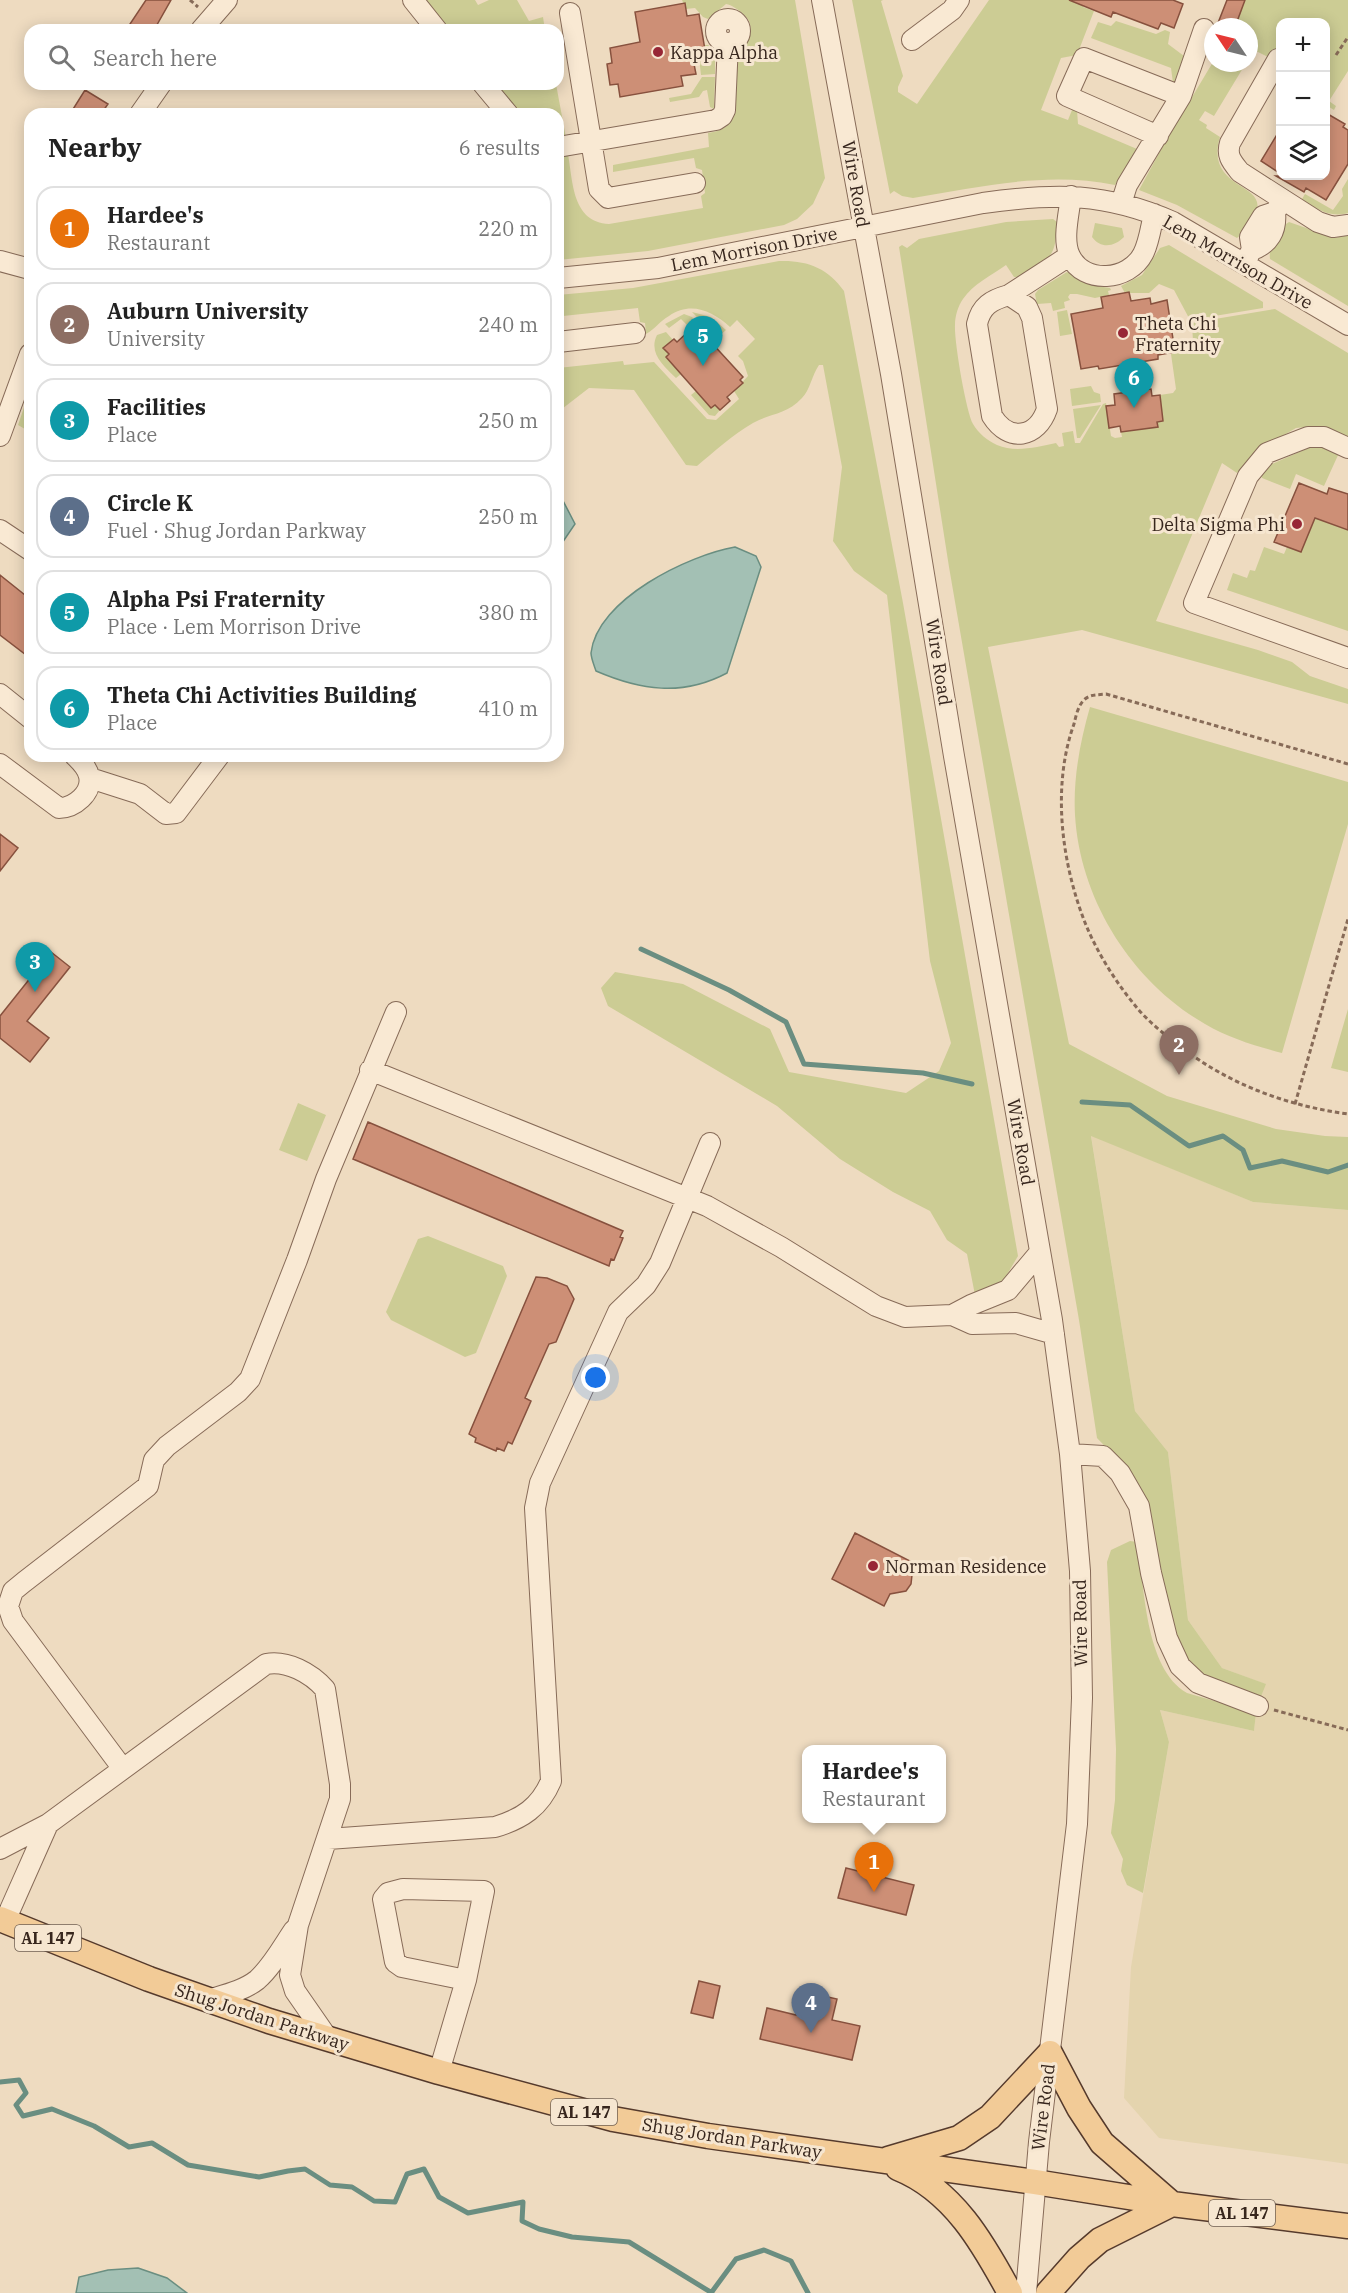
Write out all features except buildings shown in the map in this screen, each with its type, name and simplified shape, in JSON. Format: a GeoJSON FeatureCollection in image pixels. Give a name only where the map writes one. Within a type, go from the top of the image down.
{"type":"FeatureCollection","features":[{"type":"Feature","properties":{"kind":"main road","name":"Shug Jordan Parkway"},"geometry":{"type":"LineString","coordinates":[[3,1920],[208,2000],[329,2040],[613,2119],[882,2162],[1035,2182],[1172,2204],[1348,2226]]}},
{"type":"Feature","properties":{"kind":"main road"},"geometry":{"type":"LineString","coordinates":[[882,2162],[959,2138],[990,2117],[1050,2053],[1079,2108],[1102,2144],[1172,2204],[1100,2240],[1079,2258],[1048,2293]]}},
{"type":"Feature","properties":{"kind":"main road"},"geometry":{"type":"LineString","coordinates":[[882,2162],[913,2174],[956,2209],[990,2257],[1010,2293]]}},
{"type":"Feature","properties":{"kind":"street"},"geometry":{"type":"LineString","coordinates":[[206,24],[227,0]]}},
{"type":"Feature","properties":{"kind":"street"},"geometry":{"type":"LineString","coordinates":[[413,0],[432,24]]}},
{"type":"Feature","properties":{"kind":"street","name":"Wire Road"},"geometry":{"type":"LineString","coordinates":[[822,0],[895,397],[954,756],[1054,1334],[1070,1454],[1080,1571],[1082,1698],[1077,1824],[1035,2182],[1026,2293]]}},
{"type":"Feature","properties":{"kind":"street"},"geometry":{"type":"LineString","coordinates":[[912,40],[952,10],[959,0]]}},
{"type":"Feature","properties":{"kind":"street"},"geometry":{"type":"LineString","coordinates":[[570,13],[599,189],[608,198],[695,183]]}},
{"type":"Feature","properties":{"kind":"street"},"geometry":{"type":"LineString","coordinates":[[1121,204],[1127,185],[1181,96],[1204,29]]}},
{"type":"Feature","properties":{"kind":"street"},"geometry":{"type":"LineString","coordinates":[[564,146],[716,120],[725,110],[728,43]]}},
{"type":"Feature","properties":{"kind":"street"},"geometry":{"type":"LineString","coordinates":[[1158,136],[1067,96],[1084,58],[1181,96]]}},
{"type":"Feature","properties":{"kind":"street"},"geometry":{"type":"LineString","coordinates":[[1276,62],[1230,142],[1228,151],[1231,161],[1240,172],[1279,206],[1333,227],[1348,225]]}},
{"type":"Feature","properties":{"kind":"street"},"geometry":{"type":"LineString","coordinates":[[144,108],[157,90]]}},
{"type":"Feature","properties":{"kind":"street"},"geometry":{"type":"LineString","coordinates":[[488,90],[503,108]]}},
{"type":"Feature","properties":{"kind":"street","name":"Lem Morrison Drive"},"geometry":{"type":"LineString","coordinates":[[564,277],[658,268],[940,211],[1032,196],[1071,196],[1121,204],[1154,214],[1248,256],[1348,325]]}},
{"type":"Feature","properties":{"kind":"street"},"geometry":{"type":"LineString","coordinates":[[1071,196],[1066,242],[1069,255],[1078,268],[1090,275],[1106,277],[1121,274],[1134,266],[1143,254],[1154,214]]}},
{"type":"Feature","properties":{"kind":"street"},"geometry":{"type":"LineString","coordinates":[[1248,256],[1264,246],[1277,225],[1279,206]]}},
{"type":"Feature","properties":{"kind":"street"},"geometry":{"type":"LineString","coordinates":[[1009,295],[1027,308],[1032,318],[1047,409],[1037,428],[1027,433],[1017,434],[1007,432],[992,416],[977,324],[979,313],[986,304],[1009,295],[1069,255]]}},
{"type":"Feature","properties":{"kind":"street"},"geometry":{"type":"LineString","coordinates":[[0,261],[24,267]]}},
{"type":"Feature","properties":{"kind":"street"},"geometry":{"type":"LineString","coordinates":[[564,341],[635,333]]}},
{"type":"Feature","properties":{"kind":"street"},"geometry":{"type":"LineString","coordinates":[[0,436],[24,370]]}},
{"type":"Feature","properties":{"kind":"street"},"geometry":{"type":"LineString","coordinates":[[1348,448],[1324,437],[1308,437],[1267,453],[1248,476],[1194,603],[1348,658]]}},
{"type":"Feature","properties":{"kind":"street"},"geometry":{"type":"LineString","coordinates":[[0,530],[24,546]]}},
{"type":"Feature","properties":{"kind":"street"},"geometry":{"type":"LineString","coordinates":[[0,694],[24,713]]}},
{"type":"Feature","properties":{"kind":"street"},"geometry":{"type":"LineString","coordinates":[[0,764],[59,808],[66,808],[80,800],[87,791],[90,778],[81,762]]}},
{"type":"Feature","properties":{"kind":"street"},"geometry":{"type":"LineString","coordinates":[[90,778],[140,794],[166,814],[176,813],[214,762]]}},
{"type":"Feature","properties":{"kind":"street"},"geometry":{"type":"LineString","coordinates":[[123,1769],[13,1621],[8,1606],[13,1592],[148,1486],[154,1460],[238,1392],[249,1379],[297,1260],[326,1179],[396,1012]]}},
{"type":"Feature","properties":{"kind":"street"},"geometry":{"type":"LineString","coordinates":[[370,1070],[707,1206],[742,1224],[876,1306],[905,1317],[952,1316],[972,1324],[1016,1323],[1054,1334]]}},
{"type":"Feature","properties":{"kind":"street"},"geometry":{"type":"LineString","coordinates":[[328,1839],[495,1827],[517,1821],[544,1797],[551,1781],[536,1508],[540,1483],[618,1312],[646,1285],[660,1263],[710,1143]]}},
{"type":"Feature","properties":{"kind":"street"},"geometry":{"type":"LineString","coordinates":[[952,1316],[970,1305],[1008,1290],[1040,1252]]}},
{"type":"Feature","properties":{"kind":"street"},"geometry":{"type":"LineString","coordinates":[[1070,1454],[1103,1456],[1120,1473],[1139,1506],[1151,1573],[1167,1638],[1180,1666],[1198,1683],[1258,1706]]}},
{"type":"Feature","properties":{"kind":"street"},"geometry":{"type":"LineString","coordinates":[[0,1849],[48,1824],[266,1664],[280,1662],[316,1678],[325,1689],[340,1785],[340,1799],[298,1925],[290,1975],[295,1991],[329,2040]]}},
{"type":"Feature","properties":{"kind":"street"},"geometry":{"type":"LineString","coordinates":[[3,1920],[48,1824]]}},
{"type":"Feature","properties":{"kind":"street"},"geometry":{"type":"LineString","coordinates":[[439,2072],[466,1980],[484,1891],[403,1889],[388,1893],[383,1899],[394,1962],[402,1967],[466,1980]]}},
{"type":"Feature","properties":{"kind":"street"},"geometry":{"type":"LineString","coordinates":[[208,2000],[242,1989],[256,1981],[298,1925]]}},
{"type":"Feature","properties":{"kind":"path"},"geometry":{"type":"LineString","coordinates":[[1336,55],[1348,37]]}},
{"type":"Feature","properties":{"kind":"path"},"geometry":{"type":"LineString","coordinates":[[1348,764],[1106,694],[1093,695],[1080,704],[1066,752],[1062,814],[1072,886],[1085,922],[1110,970],[1138,1010],[1189,1054],[1226,1078],[1295,1104],[1348,1114]]}},
{"type":"Feature","properties":{"kind":"path"},"geometry":{"type":"LineString","coordinates":[[1295,1104],[1348,919]]}},
{"type":"Feature","properties":{"kind":"path"},"geometry":{"type":"LineString","coordinates":[[1258,1706],[1348,1730]]}},
{"type":"Feature","properties":{"kind":"shaded area"},"geometry":{"type":"Polygon","coordinates":[[[564,503],[575,524],[564,540],[564,503]]]}},
{"type":"Feature","properties":{"kind":"shaded area"},"geometry":{"type":"Polygon","coordinates":[[[735,547],[756,556],[761,567],[727,673],[694,685],[661,688],[629,683],[596,671],[591,653],[597,633],[610,615],[627,598],[648,583],[694,559],[735,547]]]}},
{"type":"Feature","properties":{"kind":"shaded area"},"geometry":{"type":"Polygon","coordinates":[[[1091,1135],[1253,1202],[1348,1210],[1348,2164],[1159,2138],[1124,2098],[1131,1967],[1169,1742],[1160,1710],[1254,1731],[1256,1713],[1265,1684],[1222,1668],[1188,1620],[1168,1452],[1135,1411],[1091,1135]]]}},
{"type":"Feature","properties":{"kind":"shaded area"},"geometry":{"type":"Polygon","coordinates":[[[138,2268],[167,2278],[187,2293],[76,2293],[79,2277],[108,2270],[138,2268]]]}},
{"type":"Feature","properties":{"kind":"green space"},"geometry":{"type":"Polygon","coordinates":[[[425,0],[475,0],[478,5],[489,0],[517,0],[529,21],[543,17],[544,24],[445,24],[425,0]]]}},
{"type":"Feature","properties":{"kind":"green space"},"geometry":{"type":"Polygon","coordinates":[[[682,0],[795,0],[825,178],[813,204],[797,219],[784,225],[648,251],[564,259],[564,154],[568,154],[576,199],[588,216],[597,222],[609,224],[703,208],[701,196],[705,193],[702,170],[696,168],[694,158],[613,172],[613,165],[709,147],[708,133],[725,127],[736,111],[737,61],[740,49],[750,30],[748,19],[726,4],[708,19],[695,8],[686,9],[682,0]]]}},
{"type":"Feature","properties":{"kind":"green space"},"geometry":{"type":"Polygon","coordinates":[[[852,0],[883,0],[881,1],[903,76],[898,92],[917,104],[989,0],[1086,0],[1083,7],[1094,11],[1077,55],[1061,58],[1041,110],[1068,120],[1072,110],[1077,110],[1078,124],[1137,149],[1115,185],[1090,181],[1039,180],[988,185],[913,198],[902,196],[894,191],[890,194],[852,0]]]}},
{"type":"Feature","properties":{"kind":"green space"},"geometry":{"type":"Polygon","coordinates":[[[1244,0],[1348,0],[1348,71],[1330,99],[1330,18],[1276,18],[1276,59],[1258,52],[1258,18],[1238,18],[1244,0]]]}},
{"type":"Feature","properties":{"kind":"green space"},"geometry":{"type":"Polygon","coordinates":[[[1116,21],[1156,34],[1165,30],[1170,32],[1168,44],[1184,56],[1174,83],[1171,68],[1091,38],[1098,22],[1111,26],[1116,21]]]}},
{"type":"Feature","properties":{"kind":"green space"},"geometry":{"type":"Polygon","coordinates":[[[704,45],[708,45],[715,51],[715,74],[701,75],[699,58],[706,56],[704,45]]]}},
{"type":"Feature","properties":{"kind":"green space"},"geometry":{"type":"Polygon","coordinates":[[[1207,72],[1241,72],[1214,116],[1205,111],[1199,120],[1207,125],[1206,128],[1220,137],[1218,155],[1221,169],[1256,199],[1257,208],[1252,220],[1237,238],[1177,205],[1139,190],[1207,72]]]}},
{"type":"Feature","properties":{"kind":"green space"},"geometry":{"type":"Polygon","coordinates":[[[702,77],[715,77],[714,109],[710,107],[707,90],[703,91],[699,97],[670,102],[669,98],[691,94],[702,77]]]}},
{"type":"Feature","properties":{"kind":"green space"},"geometry":{"type":"Polygon","coordinates":[[[499,90],[557,90],[560,108],[513,108],[499,90]]]}},
{"type":"Feature","properties":{"kind":"green space"},"geometry":{"type":"Polygon","coordinates":[[[1330,102],[1336,106],[1334,110],[1330,108],[1330,102]]]}},
{"type":"Feature","properties":{"kind":"green space"},"geometry":{"type":"Polygon","coordinates":[[[1348,179],[1348,213],[1329,213],[1302,199],[1305,194],[1333,210],[1343,196],[1342,189],[1348,179]]]}},
{"type":"Feature","properties":{"kind":"green space"},"geometry":{"type":"Polygon","coordinates":[[[1053,219],[1057,222],[1055,244],[1044,262],[1018,277],[1014,277],[1006,265],[967,294],[956,315],[956,345],[970,417],[980,434],[997,445],[1019,449],[1056,443],[1059,447],[1064,446],[1062,433],[1073,431],[1075,443],[1080,443],[1103,404],[1106,403],[1111,436],[1115,438],[1122,437],[1121,432],[1158,427],[1157,422],[1163,421],[1160,395],[1173,393],[1176,389],[1171,354],[1191,345],[1193,337],[1191,323],[1275,309],[1348,353],[1348,437],[1316,426],[1296,428],[1256,451],[1237,473],[1222,463],[1156,621],[1292,662],[1310,676],[1348,689],[1348,704],[1082,630],[988,647],[1069,1044],[1167,1096],[1276,1129],[1348,1137],[1348,1210],[1253,1202],[1091,1136],[1135,1411],[1168,1452],[1188,1620],[1222,1668],[1266,1684],[1260,1699],[1204,1675],[1183,1654],[1172,1630],[1151,1522],[1124,1466],[1097,1438],[1079,1320],[949,567],[899,247],[902,245],[907,248],[919,239],[1006,222],[1053,219]]]}},
{"type":"Feature","properties":{"kind":"green space"},"geometry":{"type":"Polygon","coordinates":[[[1289,222],[1335,238],[1348,235],[1348,306],[1270,259],[1275,238],[1281,228],[1289,222]]]}},
{"type":"Feature","properties":{"kind":"green space"},"geometry":{"type":"Polygon","coordinates":[[[1095,223],[1122,228],[1124,237],[1112,245],[1103,245],[1092,237],[1095,223]]]}},
{"type":"Feature","properties":{"kind":"green space"},"geometry":{"type":"Polygon","coordinates":[[[1169,245],[1263,302],[1263,308],[1190,320],[1174,290],[1159,284],[1149,293],[1125,293],[1121,286],[1142,275],[1160,248],[1169,245]]]}},
{"type":"Feature","properties":{"kind":"green space"},"geometry":{"type":"Polygon","coordinates":[[[789,261],[808,264],[824,271],[844,291],[903,603],[1018,1256],[1002,1283],[975,1295],[967,1254],[947,1240],[930,1211],[893,1192],[840,1159],[777,1106],[608,1006],[601,988],[615,972],[683,984],[770,1029],[789,1072],[906,1093],[939,1071],[951,1043],[930,961],[887,595],[854,571],[833,541],[842,467],[823,365],[819,365],[807,391],[796,404],[745,428],[697,466],[686,465],[634,390],[589,388],[564,407],[564,367],[623,361],[624,365],[654,362],[707,419],[716,420],[739,399],[734,391],[748,376],[743,361],[738,356],[755,339],[737,320],[730,327],[716,316],[693,309],[677,312],[646,334],[645,323],[640,322],[638,308],[564,316],[564,294],[633,288],[789,261]]]}},
{"type":"Feature","properties":{"kind":"green space"},"geometry":{"type":"Polygon","coordinates":[[[1067,272],[1090,285],[1110,288],[1109,295],[1095,298],[1070,294],[1068,297],[1070,300],[1064,302],[1065,308],[1053,311],[1051,303],[1037,304],[1035,294],[1038,290],[1067,272]]]}},
{"type":"Feature","properties":{"kind":"green space"},"geometry":{"type":"Polygon","coordinates":[[[1067,310],[1072,334],[1060,336],[1057,312],[1067,310]]]}},
{"type":"Feature","properties":{"kind":"green space"},"geometry":{"type":"Polygon","coordinates":[[[692,312],[711,317],[726,330],[717,338],[692,312]]]}},
{"type":"Feature","properties":{"kind":"green space"},"geometry":{"type":"Polygon","coordinates":[[[684,314],[692,317],[698,323],[691,329],[681,319],[669,328],[665,324],[684,314]]]}},
{"type":"Feature","properties":{"kind":"green space"},"geometry":{"type":"Polygon","coordinates":[[[666,332],[673,340],[663,348],[669,354],[666,357],[681,374],[676,378],[659,359],[654,348],[657,335],[666,332]]]}},
{"type":"Feature","properties":{"kind":"green space"},"geometry":{"type":"Polygon","coordinates":[[[1091,386],[1094,392],[1100,394],[1101,402],[1072,406],[1070,389],[1091,386]]]}},
{"type":"Feature","properties":{"kind":"green space"},"geometry":{"type":"Polygon","coordinates":[[[696,391],[720,410],[715,416],[709,415],[691,395],[696,391]]]}},
{"type":"Feature","properties":{"kind":"green space"},"geometry":{"type":"Polygon","coordinates":[[[1101,405],[1080,438],[1077,438],[1073,409],[1101,405]]]}},
{"type":"Feature","properties":{"kind":"green space"},"geometry":{"type":"Polygon","coordinates":[[[24,408],[24,428],[18,425],[24,408]]]}},
{"type":"Feature","properties":{"kind":"green space"},"geometry":{"type":"Polygon","coordinates":[[[1313,446],[1339,453],[1324,486],[1296,474],[1290,489],[1262,478],[1261,474],[1272,464],[1313,446]]]}},
{"type":"Feature","properties":{"kind":"green space"},"geometry":{"type":"Polygon","coordinates":[[[1315,518],[1348,530],[1348,631],[1227,590],[1233,573],[1247,578],[1250,570],[1255,571],[1264,547],[1284,554],[1287,547],[1301,552],[1315,518]]]}},
{"type":"Feature","properties":{"kind":"green space"},"geometry":{"type":"Polygon","coordinates":[[[1090,707],[1348,782],[1348,824],[1282,1053],[1223,1033],[1179,1006],[1155,986],[1133,962],[1115,936],[1099,907],[1087,878],[1079,847],[1075,815],[1078,761],[1090,707]]]}},
{"type":"Feature","properties":{"kind":"green space"},"geometry":{"type":"Polygon","coordinates":[[[1348,1009],[1348,1072],[1331,1068],[1348,1009]]]}},
{"type":"Feature","properties":{"kind":"green space"},"geometry":{"type":"Polygon","coordinates":[[[298,1103],[326,1115],[307,1161],[279,1150],[298,1103]]]}},
{"type":"Feature","properties":{"kind":"green space"},"geometry":{"type":"Polygon","coordinates":[[[428,1236],[503,1266],[507,1276],[476,1353],[465,1357],[391,1320],[386,1312],[418,1239],[428,1236]]]}},
{"type":"Feature","properties":{"kind":"green space"},"geometry":{"type":"Polygon","coordinates":[[[1130,1541],[1137,1542],[1145,1603],[1154,1646],[1162,1665],[1173,1681],[1187,1693],[1256,1713],[1254,1731],[1160,1710],[1169,1742],[1143,1893],[1127,1885],[1121,1871],[1123,1859],[1111,1833],[1115,1800],[1116,1749],[1107,1562],[1111,1550],[1130,1541]]]}},
{"type":"Feature","properties":{"kind":"waterway"},"geometry":{"type":"LineString","coordinates":[[641,949],[729,990],[786,1022],[804,1064],[923,1073],[972,1084]]}},
{"type":"Feature","properties":{"kind":"waterway"},"geometry":{"type":"LineString","coordinates":[[1082,1102],[1130,1105],[1189,1146],[1223,1136],[1243,1150],[1250,1168],[1282,1161],[1328,1172],[1348,1165]]}},
{"type":"Feature","properties":{"kind":"waterway"},"geometry":{"type":"LineString","coordinates":[[0,2082],[19,2080],[26,2093],[16,2105],[23,2116],[52,2109],[94,2126],[129,2147],[152,2143],[188,2165],[259,2177],[305,2169],[330,2185],[352,2187],[374,2201],[395,2202],[407,2174],[424,2169],[439,2197],[468,2213],[523,2202],[522,2221],[539,2229],[572,2237],[629,2242],[712,2293]]}},
{"type":"Feature","properties":{"kind":"waterway"},"geometry":{"type":"LineString","coordinates":[[711,2293],[736,2259],[764,2250],[791,2261],[808,2293]]}},
{"type":"Feature","properties":{"kind":"place","name":"Kappa Alpha"},"geometry":{"type":"Point","coordinates":[658,52]}},
{"type":"Feature","properties":{"kind":"place","name":"Theta Chi Fraternity"},"geometry":{"type":"Point","coordinates":[1123,333]}},
{"type":"Feature","properties":{"kind":"place","name":"Alpha Psi Fraternity"},"geometry":{"type":"Point","coordinates":[703,366]}},
{"type":"Feature","properties":{"kind":"place","name":"Theta Chi Activities Building"},"geometry":{"type":"Point","coordinates":[1134,408]}},
{"type":"Feature","properties":{"kind":"place","name":"Delta Sigma Phi"},"geometry":{"type":"Point","coordinates":[1297,524]}},
{"type":"Feature","properties":{"kind":"place","name":"Facilities"},"geometry":{"type":"Point","coordinates":[35,992]}},
{"type":"Feature","properties":{"kind":"place","name":"Auburn University"},"geometry":{"type":"Point","coordinates":[1179,1075]}},
{"type":"Feature","properties":{"kind":"place","name":"Norman Residence"},"geometry":{"type":"Point","coordinates":[873,1566]}},
{"type":"Feature","properties":{"kind":"place","name":"Hardee's"},"geometry":{"type":"Point","coordinates":[874,1892]}},
{"type":"Feature","properties":{"kind":"place","name":"Circle K"},"geometry":{"type":"Point","coordinates":[811,2033]}}]}
